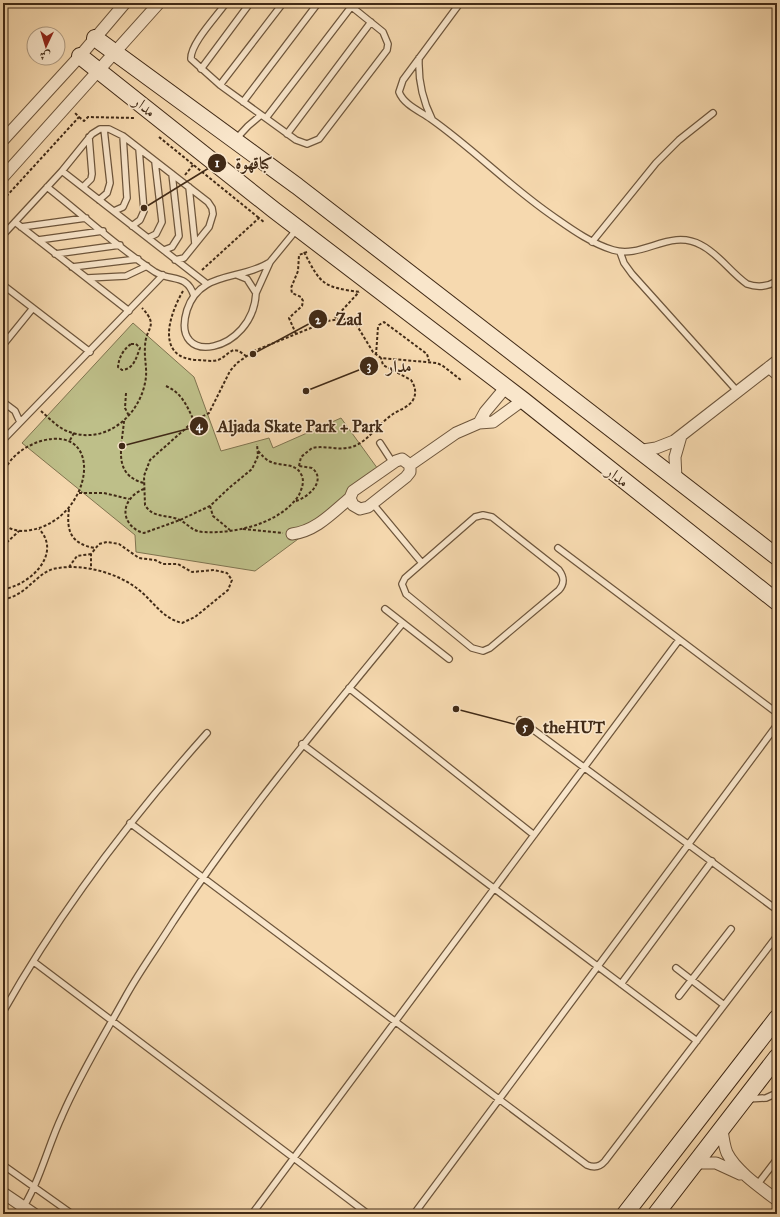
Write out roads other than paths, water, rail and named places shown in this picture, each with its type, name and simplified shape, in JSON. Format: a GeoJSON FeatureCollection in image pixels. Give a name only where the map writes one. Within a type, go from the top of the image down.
{"type":"FeatureCollection","features":[{"type":"Feature","properties":{"kind":"street"},"geometry":{"type":"LineString","coordinates":[[3,140],[80,56],[125,3]]}},
{"type":"Feature","properties":{"kind":"street"},"geometry":{"type":"LineString","coordinates":[[3,177],[68,107],[159,3]]}},
{"type":"Feature","properties":{"kind":"street","name":"مدار"},"geometry":{"type":"LineString","coordinates":[[95,38],[114,54],[297,186],[637,451],[676,479],[777,557]]}},
{"type":"Feature","properties":{"kind":"street","name":"مدار"},"geometry":{"type":"LineString","coordinates":[[80,56],[100,70],[298,227],[523,400],[777,602]]}},
{"type":"Feature","properties":{"kind":"street"},"geometry":{"type":"LineString","coordinates":[[637,451],[665,446],[682,436],[738,392],[774,368]]}},
{"type":"Feature","properties":{"kind":"street"},"geometry":{"type":"LineString","coordinates":[[479,423],[485,412],[506,387]]}},
{"type":"Feature","properties":{"kind":"street"},"geometry":{"type":"LineString","coordinates":[[350,498],[353,505],[360,509],[365,509],[408,475],[410,465],[456,433],[479,423],[493,422],[523,400]]}},
{"type":"Feature","properties":{"kind":"street"},"geometry":{"type":"LineString","coordinates":[[676,479],[675,457],[682,436]]}},
{"type":"Feature","properties":{"kind":"street"},"geometry":{"type":"LineString","coordinates":[[292,534],[308,530],[315,526],[350,498],[354,491],[393,463],[402,459],[410,465]]}},
{"type":"Feature","properties":{"kind":"street"},"geometry":{"type":"LineString","coordinates":[[625,1214],[777,1018]]}},
{"type":"Feature","properties":{"kind":"street"},"geometry":{"type":"LineString","coordinates":[[656,1214],[777,1057]]}},
{"type":"Feature","properties":{"kind":"street"},"geometry":{"type":"LineString","coordinates":[[722,1129],[727,1153],[746,1176],[777,1200]]}},
{"type":"Feature","properties":{"kind":"street"},"geometry":{"type":"LineString","coordinates":[[695,1163],[716,1164],[746,1176]]}},
{"type":"Feature","properties":{"kind":"street"},"geometry":{"type":"LineString","coordinates":[[3,1193],[22,1210],[34,1214]]}},
{"type":"Feature","properties":{"kind":"lane"},"geometry":{"type":"LineString","coordinates":[[226,3],[193,48],[191,59],[200,69],[220,85],[264,116],[287,134],[301,143],[307,144],[319,139],[383,56],[388,44],[387,37],[349,5],[264,116],[248,126],[235,141]]}},
{"type":"Feature","properties":{"kind":"lane"},"geometry":{"type":"LineString","coordinates":[[200,69],[250,3]]}},
{"type":"Feature","properties":{"kind":"lane"},"geometry":{"type":"LineString","coordinates":[[220,85],[283,3]]}},
{"type":"Feature","properties":{"kind":"lane"},"geometry":{"type":"LineString","coordinates":[[243,102],[318,3]]}},
{"type":"Feature","properties":{"kind":"lane"},"geometry":{"type":"LineString","coordinates":[[460,3],[403,80],[399,92],[405,102],[432,120],[556,218],[592,242],[620,252],[640,250],[672,240],[692,241],[710,251],[747,284],[766,287],[777,281]]}},
{"type":"Feature","properties":{"kind":"lane"},"geometry":{"type":"LineString","coordinates":[[287,134],[371,22]]}},
{"type":"Feature","properties":{"kind":"lane"},"geometry":{"type":"LineString","coordinates":[[420,57],[419,70],[422,96],[432,120]]}},
{"type":"Feature","properties":{"kind":"lane"},"geometry":{"type":"LineString","coordinates":[[592,242],[656,163],[679,140],[713,113]]}},
{"type":"Feature","properties":{"kind":"lane"},"geometry":{"type":"LineString","coordinates":[[99,200],[107,193],[110,183],[104,129]]}},
{"type":"Feature","properties":{"kind":"lane"},"geometry":{"type":"LineString","coordinates":[[3,236],[62,171],[89,137],[96,131],[104,129],[112,130],[189,187],[208,202],[212,208],[214,214],[209,227],[184,258],[175,260]]}},
{"type":"Feature","properties":{"kind":"lane"},"geometry":{"type":"LineString","coordinates":[[114,211],[123,207],[128,198],[122,136]]}},
{"type":"Feature","properties":{"kind":"lane"},"geometry":{"type":"LineString","coordinates":[[83,187],[91,179],[92,174],[89,137]]}},
{"type":"Feature","properties":{"kind":"lane"},"geometry":{"type":"LineString","coordinates":[[132,226],[140,220],[144,211],[139,149]]}},
{"type":"Feature","properties":{"kind":"lane"},"geometry":{"type":"LineString","coordinates":[[148,238],[156,234],[162,222],[155,162]]}},
{"type":"Feature","properties":{"kind":"lane"},"geometry":{"type":"LineString","coordinates":[[62,171],[207,284]]}},
{"type":"Feature","properties":{"kind":"lane"},"geometry":{"type":"LineString","coordinates":[[164,250],[172,247],[179,236],[172,174]]}},
{"type":"Feature","properties":{"kind":"lane"},"geometry":{"type":"LineString","coordinates":[[47,187],[147,266],[163,276],[181,280],[187,284],[194,296]]}},
{"type":"Feature","properties":{"kind":"lane"},"geometry":{"type":"LineString","coordinates":[[189,187],[195,244]]}},
{"type":"Feature","properties":{"kind":"lane"},"geometry":{"type":"LineString","coordinates":[[21,227],[86,218]]}},
{"type":"Feature","properties":{"kind":"lane"},"geometry":{"type":"LineString","coordinates":[[15,222],[129,311]]}},
{"type":"Feature","properties":{"kind":"lane"},"geometry":{"type":"LineString","coordinates":[[270,262],[258,269],[237,275],[218,278],[207,284],[194,296],[186,314],[185,331],[193,344],[208,347],[230,340],[243,329],[254,308],[256,293],[270,262],[298,227]]}},
{"type":"Feature","properties":{"kind":"lane"},"geometry":{"type":"LineString","coordinates":[[38,240],[103,231]]}},
{"type":"Feature","properties":{"kind":"lane"},"geometry":{"type":"LineString","coordinates":[[55,254],[120,245]]}},
{"type":"Feature","properties":{"kind":"lane"},"geometry":{"type":"LineString","coordinates":[[620,252],[624,263],[632,274],[738,392]]}},
{"type":"Feature","properties":{"kind":"lane"},"geometry":{"type":"LineString","coordinates":[[72,267],[138,259]]}},
{"type":"Feature","properties":{"kind":"lane"},"geometry":{"type":"LineString","coordinates":[[87,278],[126,276],[147,266]]}},
{"type":"Feature","properties":{"kind":"lane"},"geometry":{"type":"LineString","coordinates":[[237,275],[247,279],[256,293]]}},
{"type":"Feature","properties":{"kind":"lane"},"geometry":{"type":"LineString","coordinates":[[3,440],[163,276]]}},
{"type":"Feature","properties":{"kind":"lane"},"geometry":{"type":"LineString","coordinates":[[3,285],[90,352]]}},
{"type":"Feature","properties":{"kind":"lane"},"geometry":{"type":"LineString","coordinates":[[3,345],[33,308]]}},
{"type":"Feature","properties":{"kind":"lane"},"geometry":{"type":"LineString","coordinates":[[3,402],[15,411],[20,422]]}},
{"type":"Feature","properties":{"kind":"lane"},"geometry":{"type":"LineString","coordinates":[[380,443],[393,463]]}},
{"type":"Feature","properties":{"kind":"lane"},"geometry":{"type":"LineString","coordinates":[[373,504],[422,563]]}},
{"type":"Feature","properties":{"kind":"lane"},"geometry":{"type":"LineString","coordinates":[[483,515],[492,517],[559,570],[562,574],[563,582],[559,590],[490,648],[479,651],[472,648],[403,592],[403,581],[422,563],[475,517],[483,515]]}},
{"type":"Feature","properties":{"kind":"lane"},"geometry":{"type":"LineString","coordinates":[[558,548],[777,713]]}},
{"type":"Feature","properties":{"kind":"lane"},"geometry":{"type":"LineString","coordinates":[[385,609],[449,659]]}},
{"type":"Feature","properties":{"kind":"lane"},"geometry":{"type":"LineString","coordinates":[[22,1210],[34,1187],[62,1115],[140,972],[202,877],[302,744],[403,623]]}},
{"type":"Feature","properties":{"kind":"lane"},"geometry":{"type":"LineString","coordinates":[[252,1214],[680,640]]}},
{"type":"Feature","properties":{"kind":"lane"},"geometry":{"type":"LineString","coordinates":[[349,688],[534,835]]}},
{"type":"Feature","properties":{"kind":"lane"},"geometry":{"type":"LineString","coordinates":[[520,720],[777,910]]}},
{"type":"Feature","properties":{"kind":"lane"},"geometry":{"type":"LineString","coordinates":[[414,1214],[777,725]]}},
{"type":"Feature","properties":{"kind":"lane"},"geometry":{"type":"LineString","coordinates":[[3,1012],[80,891],[130,823],[207,733]]}},
{"type":"Feature","properties":{"kind":"lane"},"geometry":{"type":"LineString","coordinates":[[302,744],[697,1041]]}},
{"type":"Feature","properties":{"kind":"lane"},"geometry":{"type":"LineString","coordinates":[[130,823],[587,1165],[598,1166],[605,1161],[777,936]]}},
{"type":"Feature","properties":{"kind":"lane"},"geometry":{"type":"LineString","coordinates":[[620,984],[712,861]]}},
{"type":"Feature","properties":{"kind":"lane"},"geometry":{"type":"LineString","coordinates":[[679,996],[730,929]]}},
{"type":"Feature","properties":{"kind":"lane"},"geometry":{"type":"LineString","coordinates":[[34,962],[368,1214]]}},
{"type":"Feature","properties":{"kind":"lane"},"geometry":{"type":"LineString","coordinates":[[676,968],[724,1005]]}},
{"type":"Feature","properties":{"kind":"lane"},"geometry":{"type":"LineString","coordinates":[[745,1099],[766,1098],[777,1092]]}},
{"type":"Feature","properties":{"kind":"lane"},"geometry":{"type":"LineString","coordinates":[[757,1185],[777,1159]]}},
{"type":"Feature","properties":{"kind":"lane"},"geometry":{"type":"LineString","coordinates":[[3,1166],[72,1214]]}},
{"type":"Feature","properties":{"kind":"place","name":"كباقهوة"},"geometry":{"type":"Point","coordinates":[144,208]}},
{"type":"Feature","properties":{"kind":"place","name":"Zad"},"geometry":{"type":"Point","coordinates":[253,354]}},
{"type":"Feature","properties":{"kind":"place","name":"مدار"},"geometry":{"type":"Point","coordinates":[306,391]}},
{"type":"Feature","properties":{"kind":"place","name":"Aljada Skate Park + Park"},"geometry":{"type":"Point","coordinates":[122,446]}},
{"type":"Feature","properties":{"kind":"place","name":"theHUT"},"geometry":{"type":"Point","coordinates":[456,709]}}]}
